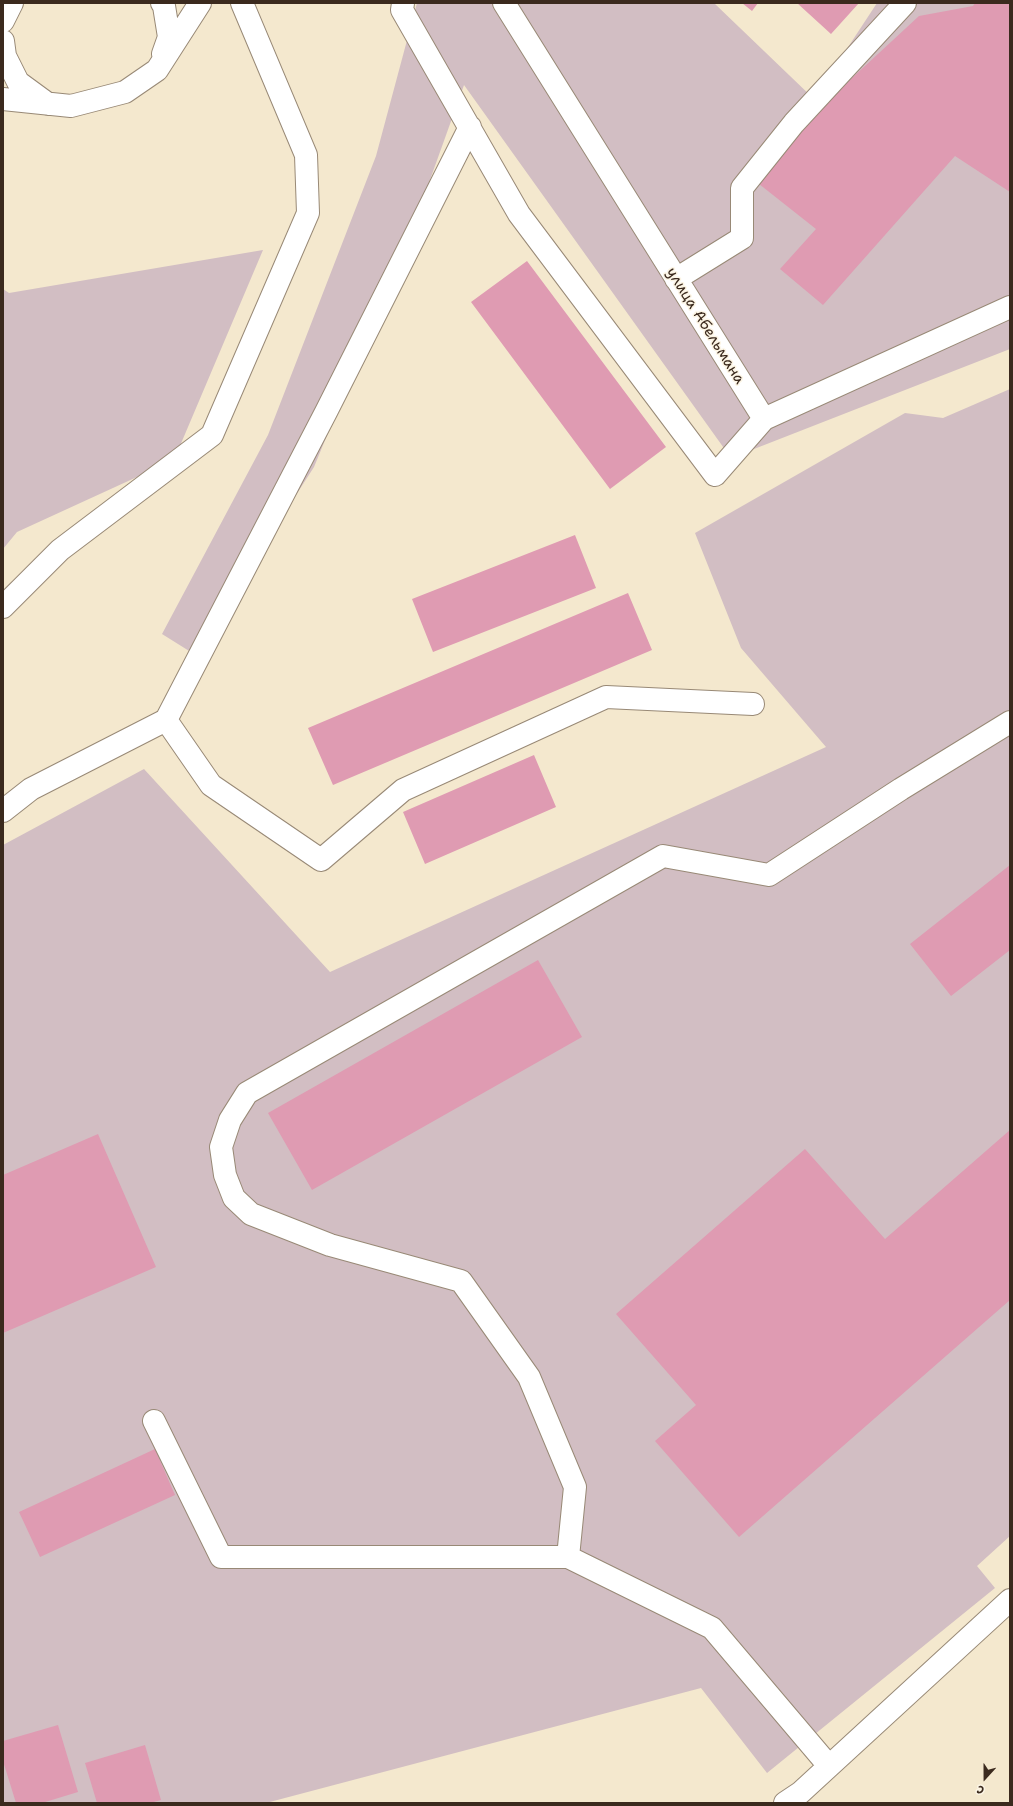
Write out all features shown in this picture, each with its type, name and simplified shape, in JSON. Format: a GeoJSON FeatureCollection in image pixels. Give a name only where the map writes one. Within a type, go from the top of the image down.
{"type":"FeatureCollection","features":[{"type":"Feature","properties":{"kind":"street"},"geometry":{"type":"LineString","coordinates":[[3,21],[12,3]]}},
{"type":"Feature","properties":{"kind":"street"},"geometry":{"type":"LineString","coordinates":[[157,70],[168,38],[164,6],[162,3]]}},
{"type":"Feature","properties":{"kind":"street"},"geometry":{"type":"LineString","coordinates":[[3,99],[71,106],[125,92],[157,70],[200,3]]}},
{"type":"Feature","properties":{"kind":"street"},"geometry":{"type":"LineString","coordinates":[[3,607],[60,550],[212,435],[308,213],[306,155],[242,3]]}},
{"type":"Feature","properties":{"kind":"street"},"geometry":{"type":"LineString","coordinates":[[404,3],[402,10],[519,214],[715,476],[764,419],[1010,307]]}},
{"type":"Feature","properties":{"kind":"street","name":"улица Абельмана"},"geometry":{"type":"LineString","coordinates":[[504,3],[764,419]]}},
{"type":"Feature","properties":{"kind":"street"},"geometry":{"type":"LineString","coordinates":[[676,279],[742,238],[742,188],[794,123],[905,3]]}},
{"type":"Feature","properties":{"kind":"street"},"geometry":{"type":"LineString","coordinates":[[3,41],[5,56],[18,82],[49,104]]}},
{"type":"Feature","properties":{"kind":"street"},"geometry":{"type":"LineString","coordinates":[[3,811],[31,789],[166,720],[326,412],[470,127]]}},
{"type":"Feature","properties":{"kind":"street"},"geometry":{"type":"LineString","coordinates":[[166,720],[211,785],[322,860],[403,790],[606,697],[753,704]]}},
{"type":"Feature","properties":{"kind":"street"},"geometry":{"type":"LineString","coordinates":[[568,1557],[575,1487],[529,1377],[461,1282],[330,1244],[251,1214],[234,1198],[226,1175],[221,1147],[230,1120],[247,1093],[663,856],[769,875],[901,789],[1010,722]]}},
{"type":"Feature","properties":{"kind":"street"},"geometry":{"type":"LineString","coordinates":[[154,1421],[221,1557],[568,1557],[712,1628],[829,1766]]}},
{"type":"Feature","properties":{"kind":"street"},"geometry":{"type":"LineString","coordinates":[[785,1803],[800,1793],[1010,1600]]}},
{"type":"Feature","properties":{"kind":"shaded area"},"geometry":{"type":"Polygon","coordinates":[[[417,3],[714,3],[814,99],[877,3],[1010,3],[1010,349],[731,458],[464,85],[417,216],[314,467],[194,654],[162,634],[268,435],[376,156],[417,3]]]}},
{"type":"Feature","properties":{"kind":"shaded area"},"geometry":{"type":"Polygon","coordinates":[[[263,250],[174,460],[17,532],[3,549],[3,289],[9,293],[263,250]]]}},
{"type":"Feature","properties":{"kind":"shaded area"},"geometry":{"type":"Polygon","coordinates":[[[1010,389],[1010,1536],[977,1566],[995,1588],[767,1773],[701,1688],[266,1803],[3,1803],[3,845],[144,769],[330,972],[826,747],[741,648],[695,533],[905,413],[943,418],[1010,389]]]}},
{"type":"Feature","properties":{"kind":"building"},"geometry":{"type":"Polygon","coordinates":[[[742,3],[758,3],[752,11],[742,3]]]}},
{"type":"Feature","properties":{"kind":"building"},"geometry":{"type":"Polygon","coordinates":[[[797,3],[859,3],[831,34],[797,3]]]}},
{"type":"Feature","properties":{"kind":"building"},"geometry":{"type":"Polygon","coordinates":[[[975,3],[1010,3],[1010,192],[955,156],[823,305],[780,269],[816,229],[754,180],[852,78],[919,16],[973,6],[975,3]]]}},
{"type":"Feature","properties":{"kind":"building"},"geometry":{"type":"Polygon","coordinates":[[[527,261],[666,447],[610,489],[471,302],[527,261]]]}},
{"type":"Feature","properties":{"kind":"building"},"geometry":{"type":"Polygon","coordinates":[[[575,535],[596,588],[433,652],[412,599],[575,535]]]}},
{"type":"Feature","properties":{"kind":"building"},"geometry":{"type":"Polygon","coordinates":[[[628,593],[652,650],[333,785],[308,728],[628,593]]]}},
{"type":"Feature","properties":{"kind":"building"},"geometry":{"type":"Polygon","coordinates":[[[534,755],[556,807],[425,864],[403,812],[534,755]]]}},
{"type":"Feature","properties":{"kind":"building"},"geometry":{"type":"Polygon","coordinates":[[[1010,865],[1010,950],[951,996],[910,944],[1010,865]]]}},
{"type":"Feature","properties":{"kind":"building"},"geometry":{"type":"Polygon","coordinates":[[[538,960],[582,1037],[312,1190],[268,1113],[538,960]]]}},
{"type":"Feature","properties":{"kind":"building"},"geometry":{"type":"Polygon","coordinates":[[[1010,1130],[1010,1300],[739,1537],[655,1441],[696,1405],[616,1314],[805,1149],[885,1239],[1010,1130]]]}},
{"type":"Feature","properties":{"kind":"building"},"geometry":{"type":"Polygon","coordinates":[[[98,1134],[156,1267],[3,1333],[3,1175],[98,1134]]]}},
{"type":"Feature","properties":{"kind":"building"},"geometry":{"type":"Polygon","coordinates":[[[155,1449],[175,1495],[40,1557],[19,1512],[155,1449]]]}},
{"type":"Feature","properties":{"kind":"building"},"geometry":{"type":"Polygon","coordinates":[[[58,1725],[78,1792],[42,1803],[16,1803],[3,1761],[3,1741],[58,1725]]]}},
{"type":"Feature","properties":{"kind":"building"},"geometry":{"type":"Polygon","coordinates":[[[145,1745],[161,1800],[150,1803],[97,1803],[85,1763],[145,1745]]]}}]}
